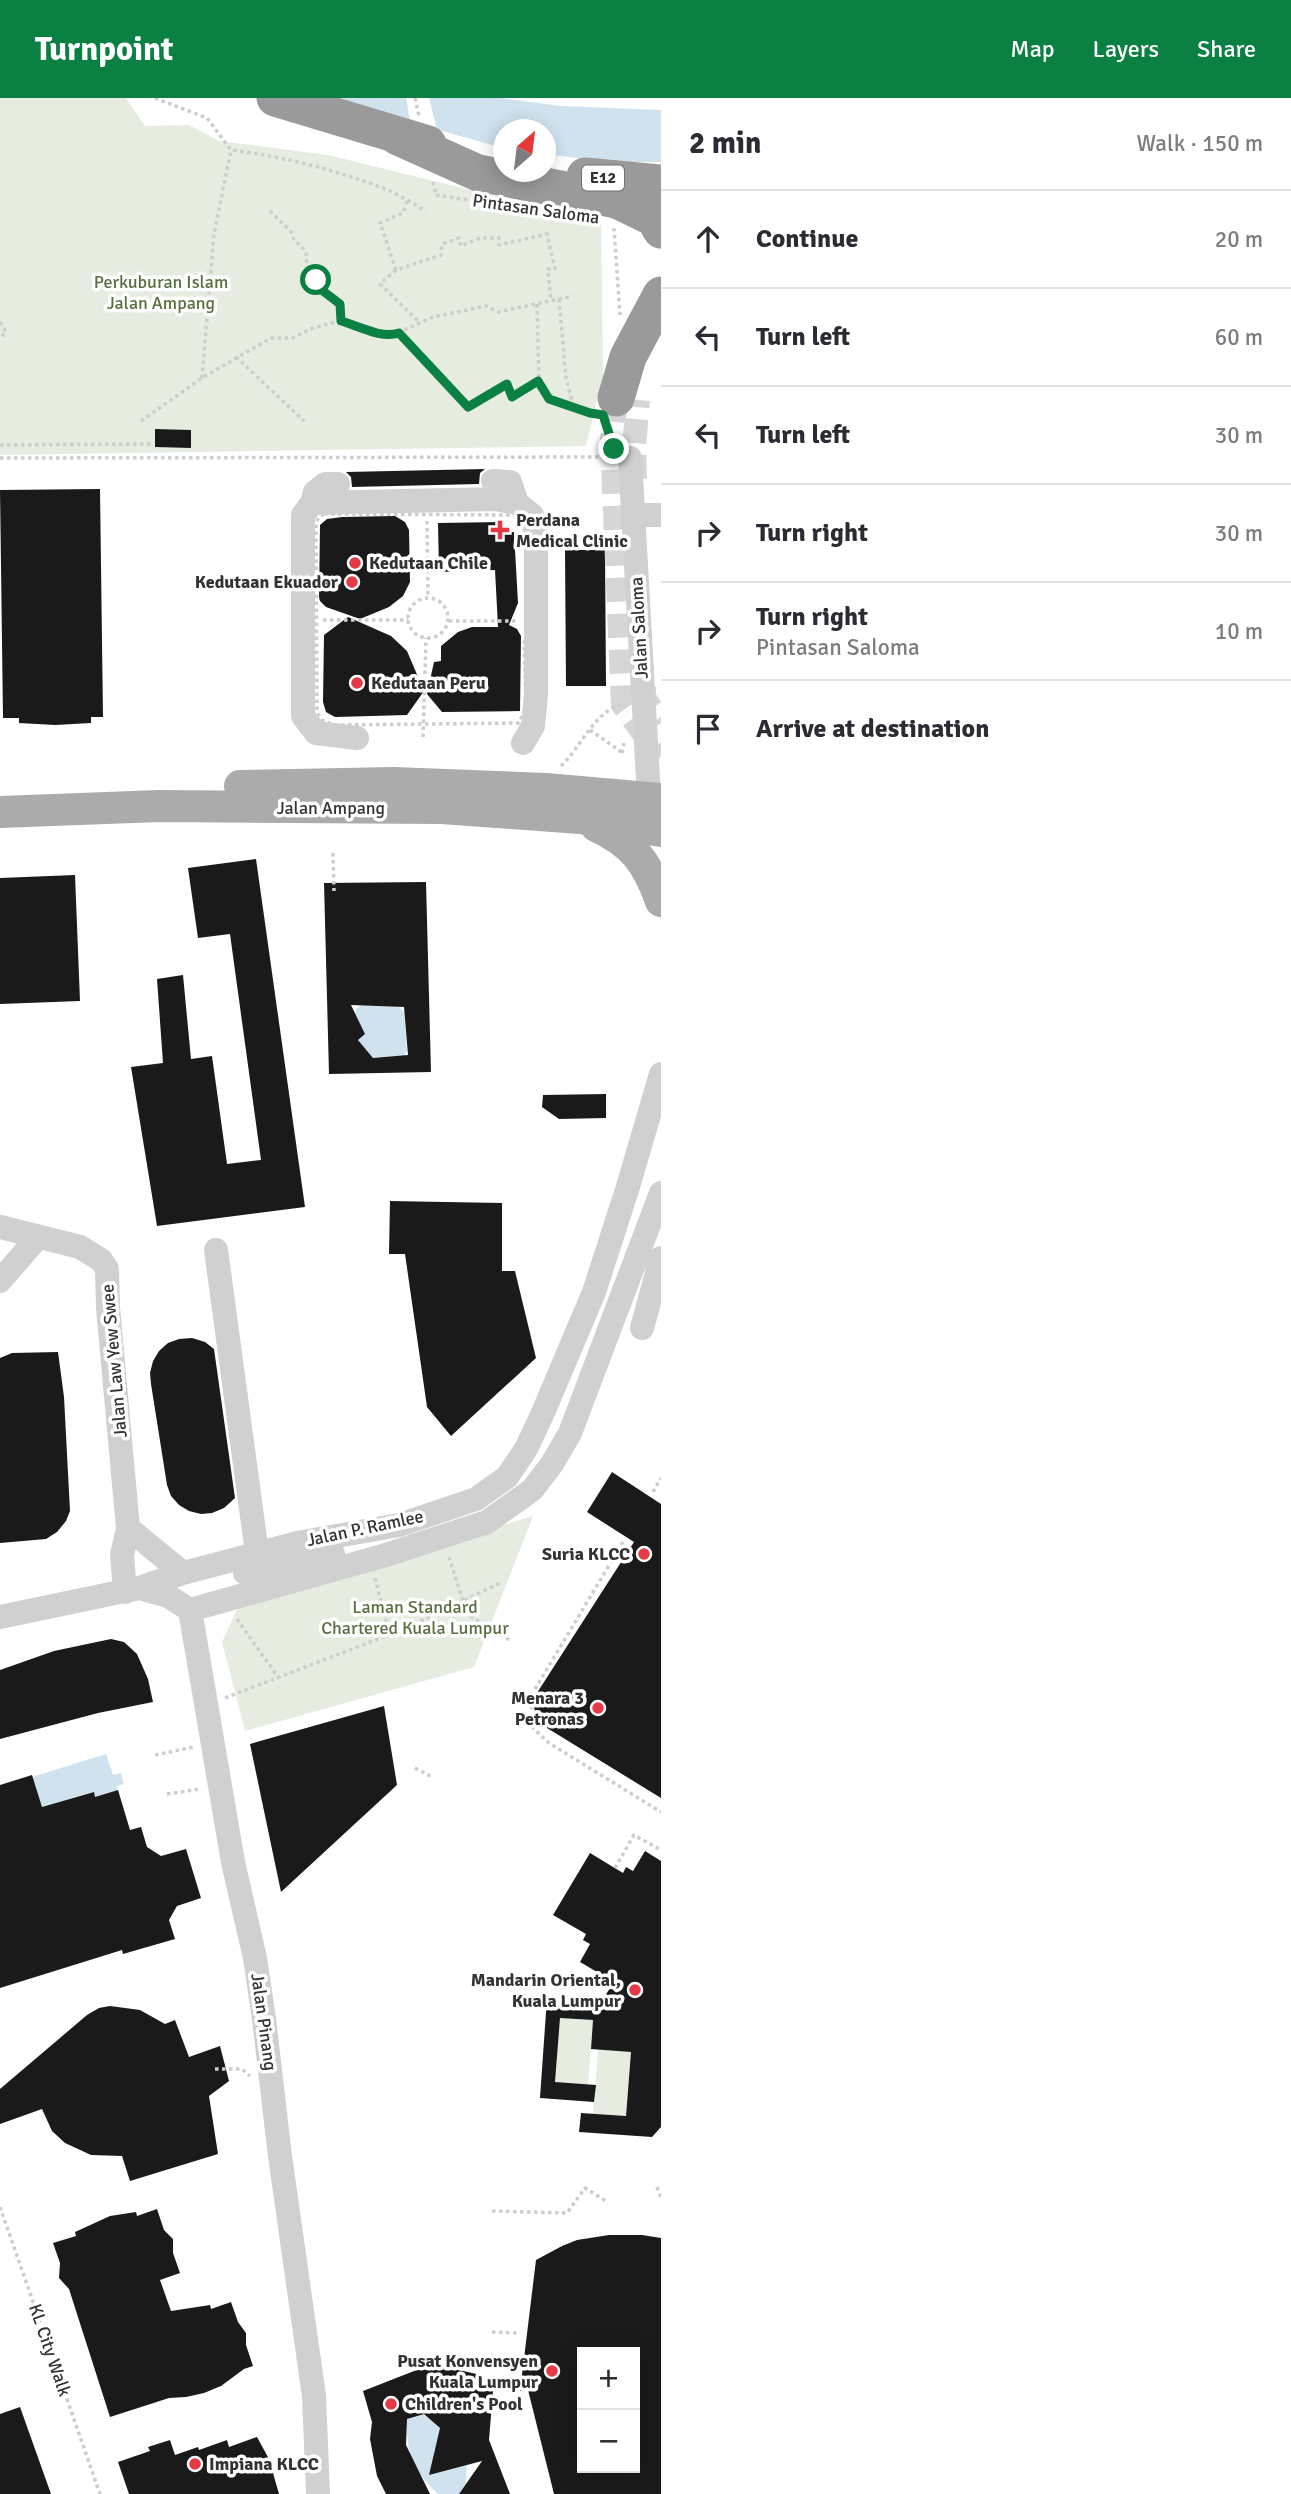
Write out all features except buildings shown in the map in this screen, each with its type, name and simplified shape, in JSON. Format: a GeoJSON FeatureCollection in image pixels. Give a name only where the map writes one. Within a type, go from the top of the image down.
{"type":"FeatureCollection","features":[{"type":"Feature","properties":{"kind":"highway"},"geometry":{"type":"LineString","coordinates":[[275,98],[398,137],[493,160]]}},
{"type":"Feature","properties":{"kind":"highway"},"geometry":{"type":"LineString","coordinates":[[398,137],[478,173],[654,218],[661,230]]}},
{"type":"Feature","properties":{"kind":"highway","name":"E12"},"geometry":{"type":"LineString","coordinates":[[556,171],[661,183]]}},
{"type":"Feature","properties":{"kind":"highway"},"geometry":{"type":"LineString","coordinates":[[619,404],[628,357],[661,295]]}},
{"type":"Feature","properties":{"kind":"highway"},"geometry":{"type":"LineString","coordinates":[[619,404],[661,336]]}},
{"type":"Feature","properties":{"kind":"main road","name":"Jalan Ampang"},"geometry":{"type":"LineString","coordinates":[[0,792],[394,783],[657,797]]}},
{"type":"Feature","properties":{"kind":"main road","name":"Jalan Ampang"},"geometry":{"type":"LineString","coordinates":[[0,812],[159,806],[442,808],[580,818],[661,831]]}},
{"type":"Feature","properties":{"kind":"main road"},"geometry":{"type":"LineString","coordinates":[[580,818],[616,835],[633,849],[652,876],[661,901]]}},
{"type":"Feature","properties":{"kind":"street","name":"Jalan Saloma"},"geometry":{"type":"LineString","coordinates":[[620,455],[633,515],[657,797]]}},
{"type":"Feature","properties":{"kind":"street"},"geometry":{"type":"LineString","coordinates":[[494,481],[510,482],[517,503]]}},
{"type":"Feature","properties":{"kind":"street"},"geometry":{"type":"LineString","coordinates":[[338,484],[325,484],[314,492],[312,503],[303,514],[303,716],[316,733],[357,738]]}},
{"type":"Feature","properties":{"kind":"street"},"geometry":{"type":"LineString","coordinates":[[312,503],[496,499],[517,503],[532,515],[536,537],[536,695],[533,726],[521,733]]}},
{"type":"Feature","properties":{"kind":"street"},"geometry":{"type":"LineString","coordinates":[[633,515],[661,515]]}},
{"type":"Feature","properties":{"kind":"street","name":"Jalan P. Ramlee"},"geometry":{"type":"LineString","coordinates":[[0,1617],[132,1590],[210,1565],[297,1543],[399,1525],[476,1499],[507,1477],[526,1449],[542,1415],[594,1292],[661,1074]]}},
{"type":"Feature","properties":{"kind":"street","name":"Jalan P. Ramlee"},"geometry":{"type":"LineString","coordinates":[[190,1610],[386,1555],[487,1522],[532,1490],[552,1464],[570,1433],[661,1193]]}},
{"type":"Feature","properties":{"kind":"street","name":"Jalan Law Yew Swee"},"geometry":{"type":"LineString","coordinates":[[0,1227],[80,1247],[101,1261],[107,1269],[108,1308],[128,1528],[122,1555],[132,1590]]}},
{"type":"Feature","properties":{"kind":"street"},"geometry":{"type":"LineString","coordinates":[[0,1281],[38,1237]]}},
{"type":"Feature","properties":{"kind":"street"},"geometry":{"type":"LineString","coordinates":[[216,1250],[257,1553]]}},
{"type":"Feature","properties":{"kind":"street"},"geometry":{"type":"LineString","coordinates":[[642,1328],[661,1258]]}},
{"type":"Feature","properties":{"kind":"street"},"geometry":{"type":"LineString","coordinates":[[128,1528],[184,1573]]}},
{"type":"Feature","properties":{"kind":"street"},"geometry":{"type":"LineString","coordinates":[[210,1565],[242,1573],[333,1554]]}},
{"type":"Feature","properties":{"kind":"street"},"geometry":{"type":"LineString","coordinates":[[132,1590],[168,1596],[190,1610]]}},
{"type":"Feature","properties":{"kind":"street","name":"Jalan Pinang"},"geometry":{"type":"LineString","coordinates":[[190,1610],[233,1862],[255,1958],[264,2019],[280,2156],[314,2396],[318,2494]]}},
{"type":"Feature","properties":{"kind":"path"},"geometry":{"type":"LineString","coordinates":[[155,98],[207,118],[231,150],[314,165],[390,191],[426,211]]}},
{"type":"Feature","properties":{"kind":"path"},"geometry":{"type":"LineString","coordinates":[[201,378],[214,234],[231,150]]}},
{"type":"Feature","properties":{"kind":"path","name":"Pintasan Saloma"},"geometry":{"type":"LineString","coordinates":[[436,195],[477,201]]}},
{"type":"Feature","properties":{"kind":"path"},"geometry":{"type":"LineString","coordinates":[[396,270],[380,223],[403,213],[407,201]]}},
{"type":"Feature","properties":{"kind":"path","name":"Pintasan Saloma"},"geometry":{"type":"LineString","coordinates":[[615,209],[621,327]]}},
{"type":"Feature","properties":{"kind":"path"},"geometry":{"type":"LineString","coordinates":[[270,211],[306,251],[307,271],[323,291],[340,304],[341,321]]}},
{"type":"Feature","properties":{"kind":"path"},"geometry":{"type":"LineString","coordinates":[[419,321],[380,284],[396,270],[442,256],[442,244],[459,238],[461,246],[480,238],[499,238],[499,245],[547,234],[555,269],[548,269],[551,301]]}},
{"type":"Feature","properties":{"kind":"path"},"geometry":{"type":"LineString","coordinates":[[141,421],[201,378],[271,338],[292,338],[313,328],[341,321],[377,333],[393,335],[419,321],[486,306],[498,312],[573,296]]}},
{"type":"Feature","properties":{"kind":"path"},"geometry":{"type":"LineString","coordinates":[[559,299],[566,378],[574,408]]}},
{"type":"Feature","properties":{"kind":"path"},"geometry":{"type":"LineString","coordinates":[[0,458],[620,455],[619,404],[574,408],[549,399],[538,381],[537,304]]}},
{"type":"Feature","properties":{"kind":"path"},"geometry":{"type":"LineString","coordinates":[[0,322],[6,332],[0,338]]}},
{"type":"Feature","properties":{"kind":"path"},"geometry":{"type":"LineString","coordinates":[[399,333],[468,407],[507,384],[512,397],[538,381]]}},
{"type":"Feature","properties":{"kind":"path"},"geometry":{"type":"LineString","coordinates":[[236,357],[304,421]]}},
{"type":"Feature","properties":{"kind":"path"},"geometry":{"type":"LineString","coordinates":[[0,444],[152,444]]}},
{"type":"Feature","properties":{"kind":"path"},"geometry":{"type":"LineString","coordinates":[[449,621],[526,621],[526,529],[515,516],[324,514],[319,517],[316,523],[317,713],[322,720],[334,725],[424,723],[521,733]]}},
{"type":"Feature","properties":{"kind":"path"},"geometry":{"type":"LineString","coordinates":[[427,515],[428,598]]}},
{"type":"Feature","properties":{"kind":"path"},"geometry":{"type":"LineString","coordinates":[[428,598],[441,602],[449,621],[438,636],[426,638],[414,633],[408,621],[408,614],[415,602],[428,598]]}},
{"type":"Feature","properties":{"kind":"path"},"geometry":{"type":"LineString","coordinates":[[317,620],[408,621]]}},
{"type":"Feature","properties":{"kind":"path"},"geometry":{"type":"LineString","coordinates":[[423,737],[426,638]]}},
{"type":"Feature","properties":{"kind":"path"},"geometry":{"type":"LineString","coordinates":[[559,767],[600,716],[612,707],[622,704]]}},
{"type":"Feature","properties":{"kind":"path"},"geometry":{"type":"LineString","coordinates":[[590,730],[622,752],[624,744]]}},
{"type":"Feature","properties":{"kind":"path"},"geometry":{"type":"LineString","coordinates":[[333,853],[334,891]]}},
{"type":"Feature","properties":{"kind":"path"},"geometry":{"type":"LineString","coordinates":[[653,1492],[661,1478]]}},
{"type":"Feature","properties":{"kind":"path"},"geometry":{"type":"LineString","coordinates":[[623,1542],[532,1694],[531,1726],[549,1743],[661,1812]]}},
{"type":"Feature","properties":{"kind":"path"},"geometry":{"type":"LineString","coordinates":[[448,1553],[470,1616],[510,1641]]}},
{"type":"Feature","properties":{"kind":"path"},"geometry":{"type":"LineString","coordinates":[[372,1567],[389,1634]]}},
{"type":"Feature","properties":{"kind":"path"},"geometry":{"type":"LineString","coordinates":[[225,1698],[409,1628],[499,1583]]}},
{"type":"Feature","properties":{"kind":"path"},"geometry":{"type":"LineString","coordinates":[[240,1622],[278,1677]]}},
{"type":"Feature","properties":{"kind":"path"},"geometry":{"type":"LineString","coordinates":[[155,1755],[197,1746]]}},
{"type":"Feature","properties":{"kind":"path"},"geometry":{"type":"LineString","coordinates":[[415,1768],[432,1777]]}},
{"type":"Feature","properties":{"kind":"path"},"geometry":{"type":"LineString","coordinates":[[167,1794],[205,1788]]}},
{"type":"Feature","properties":{"kind":"path"},"geometry":{"type":"LineString","coordinates":[[615,1868],[634,1835],[661,1850]]}},
{"type":"Feature","properties":{"kind":"path"},"geometry":{"type":"LineString","coordinates":[[215,2069],[242,2069],[258,2080]]}},
{"type":"Feature","properties":{"kind":"path"},"geometry":{"type":"LineString","coordinates":[[492,2211],[567,2213],[585,2188],[606,2201]]}},
{"type":"Feature","properties":{"kind":"path"},"geometry":{"type":"LineString","coordinates":[[657,2188],[661,2198]]}},
{"type":"Feature","properties":{"kind":"path","name":"KL City Walk"},"geometry":{"type":"LineString","coordinates":[[0,2207],[100,2494]]}},
{"type":"Feature","properties":{"kind":"path"},"geometry":{"type":"LineString","coordinates":[[492,2332],[517,2333]]}},
{"type":"Feature","properties":{"kind":"green space","name":"Perkuburan Islam Jalan Ampang"},"geometry":{"type":"Polygon","coordinates":[[[0,98],[126,98],[145,126],[189,125],[219,141],[328,155],[601,222],[603,376],[586,446],[0,455],[0,98]]]}},
{"type":"Feature","properties":{"kind":"green space","name":"Laman Standard Chartered Kuala Lumpur"},"geometry":{"type":"Polygon","coordinates":[[[533,1516],[474,1667],[245,1731],[222,1642],[239,1605],[533,1516]]]}},
{"type":"Feature","properties":{"kind":"green space"},"geometry":{"type":"Polygon","coordinates":[[[560,2018],[593,2020],[588,2085],[555,2082],[560,2018]]]}},
{"type":"Feature","properties":{"kind":"green space"},"geometry":{"type":"Polygon","coordinates":[[[598,2049],[631,2052],[626,2116],[593,2114],[598,2049]]]}},
{"type":"Feature","properties":{"kind":"water"},"geometry":{"type":"Polygon","coordinates":[[[323,98],[500,98],[561,106],[661,110],[661,162],[606,162],[556,155],[556,119],[493,119],[493,145],[323,98]]]}},
{"type":"Feature","properties":{"kind":"water"},"geometry":{"type":"Polygon","coordinates":[[[362,1005],[399,1007],[404,1012],[407,1051],[404,1056],[373,1058],[358,1040],[365,1034],[355,1014],[356,1009],[362,1005]]]}},
{"type":"Feature","properties":{"kind":"water"},"geometry":{"type":"Polygon","coordinates":[[[106,1754],[113,1775],[121,1773],[124,1784],[116,1786],[118,1790],[95,1797],[93,1792],[42,1807],[32,1777],[106,1754]]]}},
{"type":"Feature","properties":{"kind":"water"},"geometry":{"type":"Polygon","coordinates":[[[424,2414],[441,2429],[434,2452],[438,2466],[447,2470],[467,2462],[466,2484],[459,2494],[438,2494],[422,2477],[413,2460],[408,2442],[407,2419],[424,2414]]]}},
{"type":"Feature","properties":{"kind":"pier"},"geometry":{"type":"Polygon","coordinates":[[[406,98],[429,98],[438,134],[411,127],[406,98]]]}},
{"type":"Feature","properties":{"kind":"tunnel"},"geometry":{"type":"LineString","coordinates":[[616,398],[612,439],[623,705],[661,757]]}},
{"type":"Feature","properties":{"kind":"tunnel"},"geometry":{"type":"LineString","coordinates":[[635,479],[634,447],[638,400]]}},
{"type":"Feature","properties":{"kind":"tunnel"},"geometry":{"type":"LineString","coordinates":[[644,687],[644,698],[661,723]]}},
{"type":"Feature","properties":{"kind":"place","name":"Perdana Medical Clinic"},"geometry":{"type":"Point","coordinates":[500,530]}},
{"type":"Feature","properties":{"kind":"place","name":"Kedutaan Chile"},"geometry":{"type":"Point","coordinates":[355,563]}},
{"type":"Feature","properties":{"kind":"place","name":"Kedutaan Ekuador"},"geometry":{"type":"Point","coordinates":[352,582]}},
{"type":"Feature","properties":{"kind":"place","name":"Kedutaan Peru"},"geometry":{"type":"Point","coordinates":[357,683]}},
{"type":"Feature","properties":{"kind":"place","name":"Suria KLCC"},"geometry":{"type":"Point","coordinates":[644,1554]}},
{"type":"Feature","properties":{"kind":"place","name":"Menara 3 Petronas"},"geometry":{"type":"Point","coordinates":[598,1708]}},
{"type":"Feature","properties":{"kind":"place","name":"Mandarin Oriental, Kuala Lumpur"},"geometry":{"type":"Point","coordinates":[635,1990]}},
{"type":"Feature","properties":{"kind":"place","name":"Pusat Konvensyen Kuala Lumpur"},"geometry":{"type":"Point","coordinates":[552,2371]}},
{"type":"Feature","properties":{"kind":"place","name":"Children's Pool"},"geometry":{"type":"Point","coordinates":[391,2404]}},
{"type":"Feature","properties":{"kind":"place","name":"Impiana KLCC"},"geometry":{"type":"Point","coordinates":[195,2464]}},
{"type":"Feature","properties":{"kind":"route"},"geometry":{"type":"LineString","coordinates":[[316,280],[323,291],[340,304],[341,321],[377,333],[399,333],[468,407],[507,384],[512,397],[538,381],[549,399],[568,407],[603,415],[614,449]]}}]}
